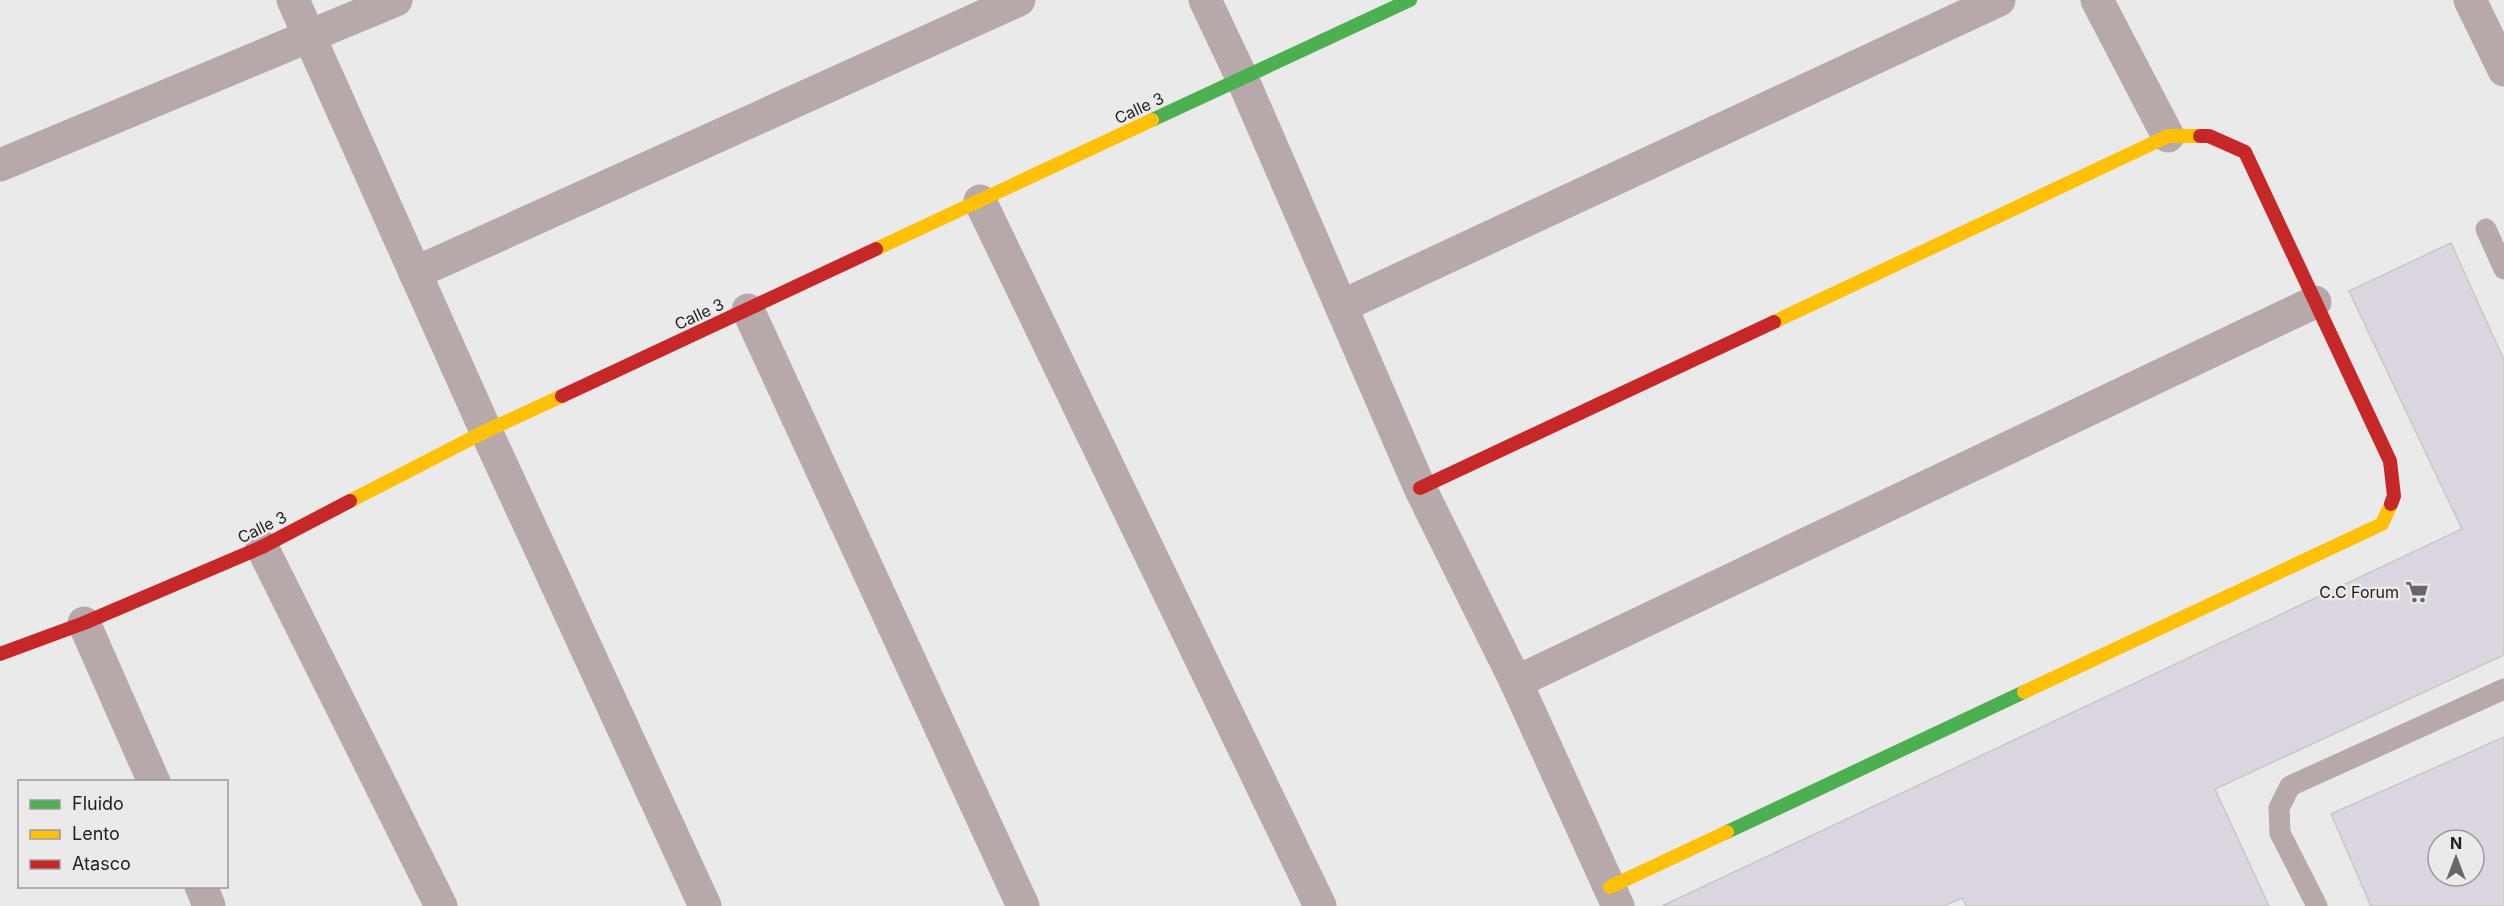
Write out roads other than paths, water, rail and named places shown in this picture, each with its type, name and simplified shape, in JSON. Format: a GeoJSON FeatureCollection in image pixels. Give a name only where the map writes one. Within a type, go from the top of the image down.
{"type":"FeatureCollection","features":[{"type":"Feature","properties":{"kind":"street"},"geometry":{"type":"LineString","coordinates":[[293,0],[486,430],[705,906]]}},
{"type":"Feature","properties":{"kind":"street"},"geometry":{"type":"LineString","coordinates":[[0,165],[396,0]]}},
{"type":"Feature","properties":{"kind":"street"},"geometry":{"type":"LineString","coordinates":[[415,273],[1019,0]]}},
{"type":"Feature","properties":{"kind":"street"},"geometry":{"type":"LineString","coordinates":[[1205,0],[1242,78],[1420,488],[1516,682],[1614,896],[2382,524],[2394,496],[2390,461],[2245,152],[2209,136],[2168,136],[1420,488]]}},
{"type":"Feature","properties":{"kind":"street","name":"Calle 3"},"geometry":{"type":"LineString","coordinates":[[0,654],[84,623],[262,547],[486,430],[1410,0]]}},
{"type":"Feature","properties":{"kind":"street"},"geometry":{"type":"LineString","coordinates":[[1342,306],[1999,0]]}},
{"type":"Feature","properties":{"kind":"street"},"geometry":{"type":"LineString","coordinates":[[2097,0],[2168,136]]}},
{"type":"Feature","properties":{"kind":"street"},"geometry":{"type":"LineString","coordinates":[[2470,0],[2504,70]]}},
{"type":"Feature","properties":{"kind":"street"},"geometry":{"type":"LineString","coordinates":[[980,201],[1320,906]]}},
{"type":"Feature","properties":{"kind":"street"},"geometry":{"type":"LineString","coordinates":[[1516,682],[2315,302]]}},
{"type":"Feature","properties":{"kind":"street"},"geometry":{"type":"LineString","coordinates":[[748,310],[1023,906]]}},
{"type":"Feature","properties":{"kind":"street"},"geometry":{"type":"LineString","coordinates":[[262,547],[441,906]]}},
{"type":"Feature","properties":{"kind":"street"},"geometry":{"type":"LineString","coordinates":[[84,623],[153,780]]}},
{"type":"Feature","properties":{"kind":"street"},"geometry":{"type":"LineString","coordinates":[[202,888],[209,906]]}},
{"type":"Feature","properties":{"kind":"lane"},"geometry":{"type":"LineString","coordinates":[[2486,229],[2504,268]]}},
{"type":"Feature","properties":{"kind":"lane"},"geometry":{"type":"LineString","coordinates":[[2317,906],[2280,833],[2279,808],[2290,786],[2504,688]]}},
{"type":"Feature","properties":{"kind":"place","name":"C.C Forum"},"geometry":{"type":"Point","coordinates":[2417,592]}}]}
